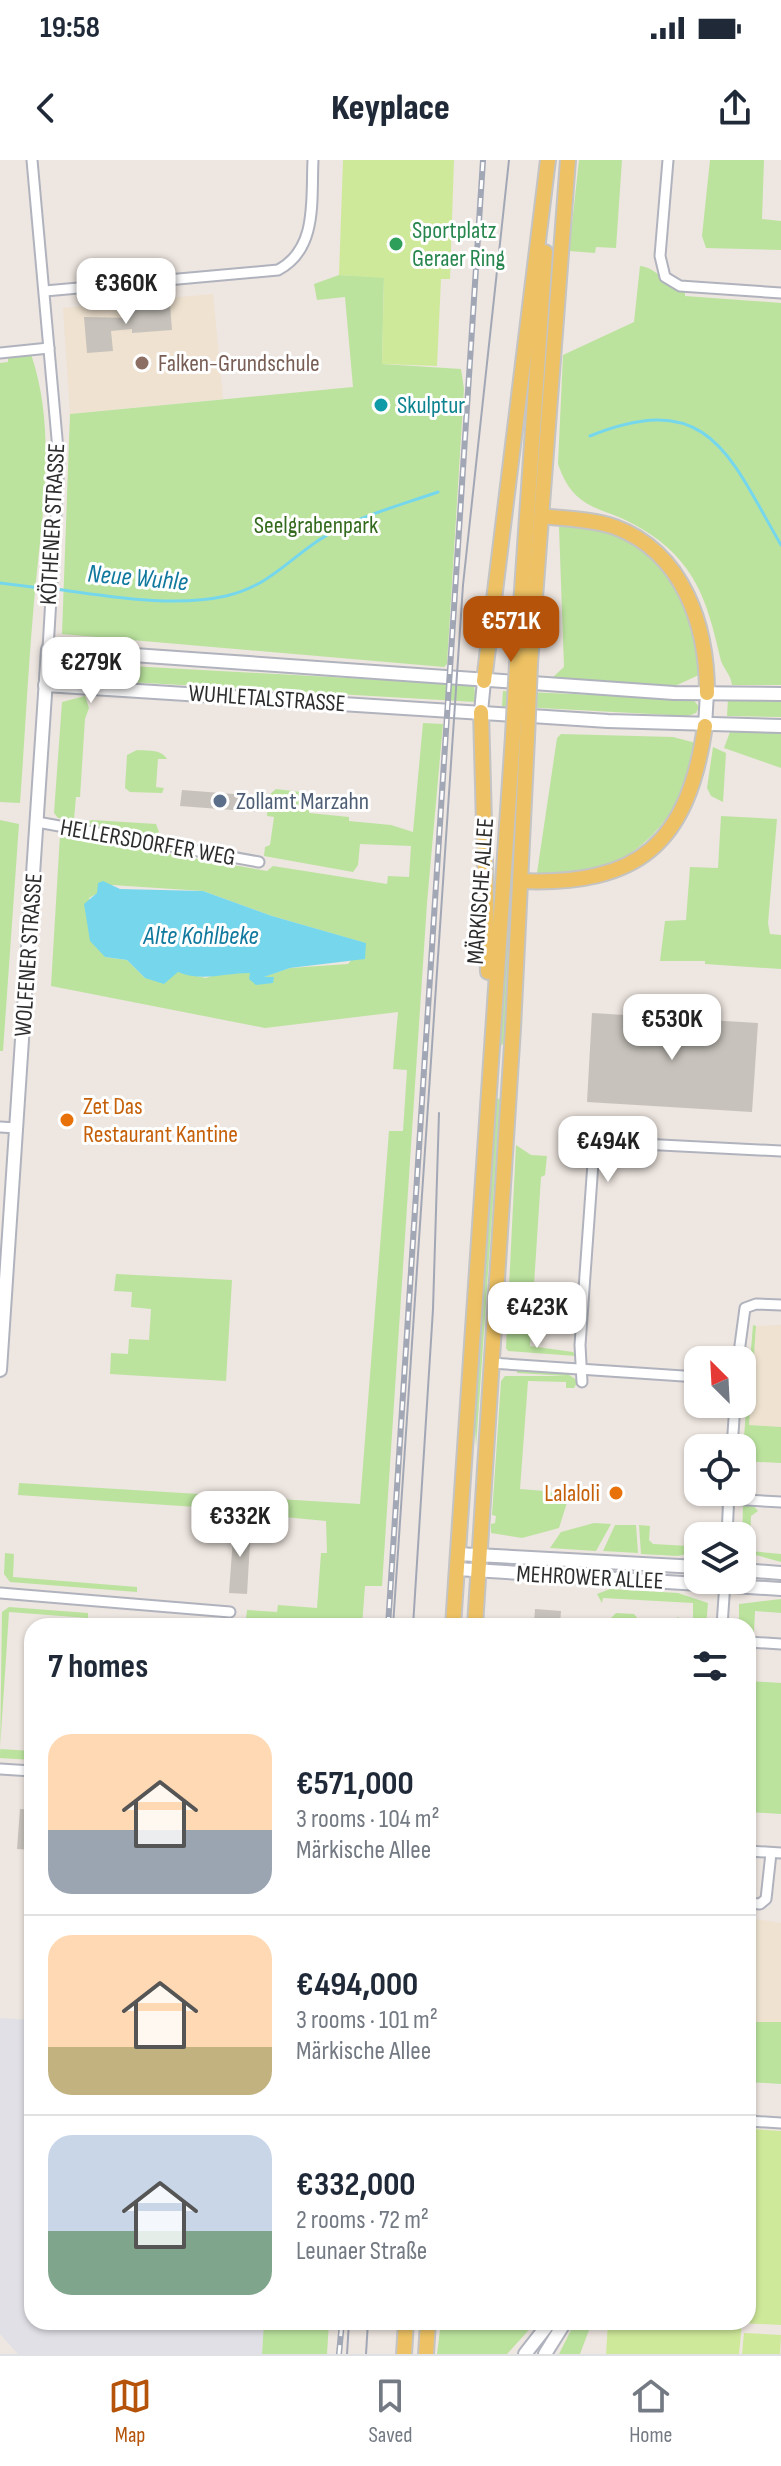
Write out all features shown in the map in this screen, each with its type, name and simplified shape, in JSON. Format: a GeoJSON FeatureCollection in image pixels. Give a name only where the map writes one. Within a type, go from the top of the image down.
{"type":"FeatureCollection","features":[{"type":"Feature","properties":{"kind":"main road","name":"MÄRKISCHE ALLEE"},"geometry":{"type":"LineString","coordinates":[[454,1618],[490,1052],[520,737],[549,160]]}},
{"type":"Feature","properties":{"kind":"main road"},"geometry":{"type":"LineString","coordinates":[[490,1052],[481,712],[549,160]]}},
{"type":"Feature","properties":{"kind":"main road","name":"MÄRKISCHE ALLEE"},"geometry":{"type":"LineString","coordinates":[[524,664],[548,517],[568,160]]}},
{"type":"Feature","properties":{"kind":"main road"},"geometry":{"type":"LineString","coordinates":[[520,881],[565,882],[598,877],[629,864],[654,846],[678,818],[694,788],[705,726],[704,637],[690,599],[671,568],[644,544],[615,527],[548,517]]}},
{"type":"Feature","properties":{"kind":"main road"},"geometry":{"type":"LineString","coordinates":[[45,685],[48,649]]}},
{"type":"Feature","properties":{"kind":"main road","name":"WUHLETALSTRASSE"},"geometry":{"type":"LineString","coordinates":[[48,649],[484,681],[781,694]]}},
{"type":"Feature","properties":{"kind":"main road","name":"WUHLETALSTRASSE"},"geometry":{"type":"LineString","coordinates":[[45,685],[705,726],[781,726]]}},
{"type":"Feature","properties":{"kind":"main road","name":"WOLFENER STRASSE"},"geometry":{"type":"LineString","coordinates":[[0,1370],[45,685]]}},
{"type":"Feature","properties":{"kind":"main road","name":"MÄRKISCHE ALLEE"},"geometry":{"type":"LineString","coordinates":[[476,1618],[520,881],[520,737]]}},
{"type":"Feature","properties":{"kind":"main road","name":"MEHROWER ALLEE"},"geometry":{"type":"LineString","coordinates":[[457,1561],[684,1567]]}},
{"type":"Feature","properties":{"kind":"main road","name":"MEHROWER ALLEE"},"geometry":{"type":"LineString","coordinates":[[479,1562],[684,1579]]}},
{"type":"Feature","properties":{"kind":"main road"},"geometry":{"type":"LineString","coordinates":[[756,1571],[781,1573]]}},
{"type":"Feature","properties":{"kind":"main road","name":"MEHROWER ALLEE"},"geometry":{"type":"LineString","coordinates":[[756,1586],[781,1589]]}},
{"type":"Feature","properties":{"kind":"main road"},"geometry":{"type":"LineString","coordinates":[[455,1596],[477,1598]]}},
{"type":"Feature","properties":{"kind":"main road"},"geometry":{"type":"LineString","coordinates":[[404,2354],[406,2330]]}},
{"type":"Feature","properties":{"kind":"main road"},"geometry":{"type":"LineString","coordinates":[[426,2354],[428,2330]]}},
{"type":"Feature","properties":{"kind":"main road"},"geometry":{"type":"LineString","coordinates":[[525,2354],[545,2330]]}},
{"type":"Feature","properties":{"kind":"main road"},"geometry":{"type":"LineString","coordinates":[[549,2350],[551,2330]]}},
{"type":"Feature","properties":{"kind":"main road"},"geometry":{"type":"LineString","coordinates":[[549,2350],[560,2330]]}},
{"type":"Feature","properties":{"kind":"street","name":"KÖTHENER STRASSE"},"geometry":{"type":"LineString","coordinates":[[32,160],[59,461],[48,649]]}},
{"type":"Feature","properties":{"kind":"street"},"geometry":{"type":"LineString","coordinates":[[45,291],[278,270],[297,257],[305,245],[313,160]]}},
{"type":"Feature","properties":{"kind":"street"},"geometry":{"type":"LineString","coordinates":[[668,160],[660,256],[665,277],[680,286],[781,293]]}},
{"type":"Feature","properties":{"kind":"street"},"geometry":{"type":"LineString","coordinates":[[0,353],[49,348]]}},
{"type":"Feature","properties":{"kind":"street","name":"HELLERSDORFER WEG"},"geometry":{"type":"LineString","coordinates":[[37,822],[259,862]]}},
{"type":"Feature","properties":{"kind":"street"},"geometry":{"type":"LineString","coordinates":[[0,1127],[16,1128]]}},
{"type":"Feature","properties":{"kind":"street"},"geometry":{"type":"LineString","coordinates":[[582,1382],[580,1369],[594,1149],[602,1142],[781,1151]]}},
{"type":"Feature","properties":{"kind":"street"},"geometry":{"type":"LineString","coordinates":[[740,1346],[745,1308],[756,1304],[781,1305]]}},
{"type":"Feature","properties":{"kind":"street"},"geometry":{"type":"LineString","coordinates":[[491,1363],[684,1376]]}},
{"type":"Feature","properties":{"kind":"street"},"geometry":{"type":"LineString","coordinates":[[756,1499],[781,1502]]}},
{"type":"Feature","properties":{"kind":"street"},"geometry":{"type":"LineString","coordinates":[[0,1593],[230,1612]]}},
{"type":"Feature","properties":{"kind":"street"},"geometry":{"type":"LineString","coordinates":[[722,1618],[723,1594]]}},
{"type":"Feature","properties":{"kind":"street"},"geometry":{"type":"LineString","coordinates":[[756,1642],[781,1644]]}},
{"type":"Feature","properties":{"kind":"street"},"geometry":{"type":"LineString","coordinates":[[0,1769],[24,1770]]}},
{"type":"Feature","properties":{"kind":"street"},"geometry":{"type":"LineString","coordinates":[[756,1852],[776,1853],[766,1899],[756,1904]]}},
{"type":"Feature","properties":{"kind":"street"},"geometry":{"type":"LineString","coordinates":[[756,2121],[781,2123]]}},
{"type":"Feature","properties":{"kind":"shaded area","name":"Falken-Grundschule"},"geometry":{"type":"Polygon","coordinates":[[[213,294],[223,399],[70,414],[63,308],[213,294]]]}},
{"type":"Feature","properties":{"kind":"shaded area"},"geometry":{"type":"Polygon","coordinates":[[[781,1325],[781,1427],[749,1425],[749,1418],[756,1418],[756,1326],[781,1325]]]}},
{"type":"Feature","properties":{"kind":"shaded area"},"geometry":{"type":"Polygon","coordinates":[[[756,1919],[781,1923],[781,2024],[756,2022],[756,1919]]]}},
{"type":"Feature","properties":{"kind":"shaded area"},"geometry":{"type":"Polygon","coordinates":[[[0,2018],[24,2020],[24,2330],[264,2330],[262,2354],[18,2354],[0,2334],[0,2018]]]}},
{"type":"Feature","properties":{"kind":"green space","name":"Sportplatz Geraer Ring"},"geometry":{"type":"Polygon","coordinates":[[[343,160],[454,160],[450,279],[441,279],[437,366],[382,364],[384,278],[339,275],[343,160]]]}},
{"type":"Feature","properties":{"kind":"green space"},"geometry":{"type":"Polygon","coordinates":[[[579,160],[622,160],[616,248],[596,247],[595,253],[569,251],[579,160]]]}},
{"type":"Feature","properties":{"kind":"green space"},"geometry":{"type":"Polygon","coordinates":[[[710,160],[764,160],[762,219],[781,221],[781,250],[706,248],[702,236],[710,160]]]}},
{"type":"Feature","properties":{"kind":"green space"},"geometry":{"type":"Polygon","coordinates":[[[640,266],[685,291],[685,296],[781,303],[781,685],[732,685],[721,661],[704,600],[687,569],[675,554],[642,529],[582,500],[565,480],[558,464],[563,355],[634,322],[640,266]]]}},
{"type":"Feature","properties":{"kind":"green space","name":"Seelgrabenpark"},"geometry":{"type":"Polygon","coordinates":[[[339,275],[384,277],[382,364],[461,369],[464,389],[447,664],[444,667],[62,634],[70,414],[353,387],[345,297],[317,300],[314,284],[339,275]]]}},
{"type":"Feature","properties":{"kind":"green space"},"geometry":{"type":"Polygon","coordinates":[[[31,354],[39,384],[46,446],[20,803],[0,802],[0,363],[8,362],[8,356],[31,354]]]}},
{"type":"Feature","properties":{"kind":"green space"},"geometry":{"type":"Polygon","coordinates":[[[566,524],[617,535],[649,555],[667,573],[695,623],[701,674],[675,686],[552,678],[564,667],[559,527],[566,524]]]}},
{"type":"Feature","properties":{"kind":"green space"},"geometry":{"type":"Polygon","coordinates":[[[94,664],[474,685],[476,702],[93,680],[94,664]]]}},
{"type":"Feature","properties":{"kind":"green space"},"geometry":{"type":"Polygon","coordinates":[[[503,691],[693,699],[699,707],[696,713],[688,716],[502,706],[503,691]]]}},
{"type":"Feature","properties":{"kind":"green space"},"geometry":{"type":"Polygon","coordinates":[[[85,696],[89,708],[85,719],[80,797],[76,797],[74,819],[58,818],[54,813],[62,702],[85,696]]]}},
{"type":"Feature","properties":{"kind":"green space"},"geometry":{"type":"Polygon","coordinates":[[[728,699],[781,699],[781,717],[727,716],[728,699]]]}},
{"type":"Feature","properties":{"kind":"green space"},"geometry":{"type":"Polygon","coordinates":[[[423,723],[443,724],[427,903],[382,1586],[365,1586],[363,1618],[246,1618],[247,1610],[277,1612],[278,1605],[317,1608],[321,1553],[327,1553],[326,1521],[284,1517],[284,1513],[18,1495],[19,1483],[360,1504],[389,1131],[403,1131],[407,1070],[393,1069],[398,1012],[265,1028],[51,986],[60,835],[267,871],[273,866],[387,884],[388,876],[409,877],[411,846],[360,844],[358,865],[353,872],[264,856],[265,847],[270,845],[274,817],[267,816],[268,796],[276,789],[310,793],[309,813],[391,825],[413,832],[423,723]],[[112,885],[89,898],[105,957],[127,960],[145,978],[178,972],[206,978],[219,973],[251,973],[260,978],[290,968],[348,964],[365,943],[272,916],[203,891],[112,885]]]}},
{"type":"Feature","properties":{"kind":"green space"},"geometry":{"type":"Polygon","coordinates":[[[781,731],[781,768],[724,748],[730,732],[781,731]]]}},
{"type":"Feature","properties":{"kind":"green space"},"geometry":{"type":"Polygon","coordinates":[[[561,734],[673,737],[696,743],[690,771],[679,798],[644,843],[621,859],[595,870],[567,875],[537,873],[557,738],[561,734]]]}},
{"type":"Feature","properties":{"kind":"green space"},"geometry":{"type":"Polygon","coordinates":[[[713,747],[726,753],[723,802],[711,796],[707,788],[713,747]]]}},
{"type":"Feature","properties":{"kind":"green space"},"geometry":{"type":"Polygon","coordinates":[[[137,750],[158,752],[167,759],[158,759],[156,787],[164,788],[162,793],[130,792],[125,788],[127,755],[137,750]]]}},
{"type":"Feature","properties":{"kind":"green space"},"geometry":{"type":"Polygon","coordinates":[[[721,816],[777,819],[768,923],[770,934],[781,935],[781,969],[705,964],[705,961],[660,961],[665,921],[686,920],[690,867],[718,868],[721,816]]]}},
{"type":"Feature","properties":{"kind":"green space"},"geometry":{"type":"Polygon","coordinates":[[[0,820],[19,824],[3,1051],[0,1051],[0,820]]]}},
{"type":"Feature","properties":{"kind":"green space"},"geometry":{"type":"Polygon","coordinates":[[[86,822],[156,824],[159,832],[149,838],[87,826],[86,822]]]}},
{"type":"Feature","properties":{"kind":"green space"},"geometry":{"type":"Polygon","coordinates":[[[510,866],[514,866],[504,1043],[499,1047],[510,866]]]}},
{"type":"Feature","properties":{"kind":"green space"},"geometry":{"type":"Polygon","coordinates":[[[493,1098],[500,1099],[476,1447],[473,1395],[493,1098]]]}},
{"type":"Feature","properties":{"kind":"green space"},"geometry":{"type":"Polygon","coordinates":[[[516,1145],[531,1155],[547,1156],[545,1175],[541,1177],[530,1346],[573,1352],[576,1356],[508,1351],[506,1348],[516,1145]]]}},
{"type":"Feature","properties":{"kind":"green space"},"geometry":{"type":"Polygon","coordinates":[[[116,1274],[232,1280],[226,1381],[110,1374],[111,1353],[128,1354],[129,1339],[149,1340],[151,1309],[131,1307],[132,1292],[114,1291],[116,1274]]]}},
{"type":"Feature","properties":{"kind":"green space"},"geometry":{"type":"Polygon","coordinates":[[[753,1325],[756,1326],[755,1346],[751,1346],[753,1325]]]}},
{"type":"Feature","properties":{"kind":"green space"},"geometry":{"type":"Polygon","coordinates":[[[517,1369],[565,1372],[578,1381],[574,1388],[566,1388],[566,1382],[528,1381],[520,1489],[570,1493],[559,1528],[522,1538],[491,1533],[491,1524],[495,1523],[496,1516],[492,1515],[501,1381],[505,1376],[566,1376],[517,1373],[517,1369]]]}},
{"type":"Feature","properties":{"kind":"green space"},"geometry":{"type":"Polygon","coordinates":[[[745,1418],[749,1418],[749,1425],[781,1427],[781,1463],[756,1462],[756,1434],[744,1434],[745,1418]]]}},
{"type":"Feature","properties":{"kind":"green space"},"geometry":{"type":"Polygon","coordinates":[[[743,1506],[754,1506],[758,1511],[751,1516],[751,1522],[743,1522],[743,1506]]]}},
{"type":"Feature","properties":{"kind":"green space"},"geometry":{"type":"Polygon","coordinates":[[[594,1523],[611,1524],[596,1551],[550,1548],[561,1532],[594,1523]]]}},
{"type":"Feature","properties":{"kind":"green space"},"geometry":{"type":"Polygon","coordinates":[[[615,1525],[636,1525],[638,1553],[603,1551],[615,1525]]]}},
{"type":"Feature","properties":{"kind":"green space"},"geometry":{"type":"Polygon","coordinates":[[[639,1525],[650,1526],[649,1540],[653,1544],[684,1546],[684,1555],[641,1554],[639,1525]]]}},
{"type":"Feature","properties":{"kind":"green space"},"geometry":{"type":"Polygon","coordinates":[[[756,1552],[781,1554],[781,1562],[756,1555],[756,1552]]]}},
{"type":"Feature","properties":{"kind":"green space"},"geometry":{"type":"Polygon","coordinates":[[[5,1553],[14,1554],[13,1577],[137,1587],[137,1592],[10,1582],[4,1574],[5,1553]]]}},
{"type":"Feature","properties":{"kind":"green space"},"geometry":{"type":"Polygon","coordinates":[[[610,1589],[678,1593],[708,1603],[707,1618],[693,1618],[693,1603],[603,1598],[602,1603],[597,1594],[610,1589]]]}},
{"type":"Feature","properties":{"kind":"green space"},"geometry":{"type":"Polygon","coordinates":[[[781,1599],[781,1613],[755,1611],[755,1618],[739,1618],[739,1604],[781,1599]]]}},
{"type":"Feature","properties":{"kind":"green space"},"geometry":{"type":"Polygon","coordinates":[[[9,1607],[88,1613],[88,1618],[9,1612],[0,1747],[2,1612],[9,1607]]]}},
{"type":"Feature","properties":{"kind":"green space"},"geometry":{"type":"Polygon","coordinates":[[[616,1613],[634,1614],[637,1618],[611,1618],[616,1613]]]}},
{"type":"Feature","properties":{"kind":"green space"},"geometry":{"type":"Polygon","coordinates":[[[756,1681],[781,1683],[781,1814],[756,1812],[756,1681]]]}},
{"type":"Feature","properties":{"kind":"green space"},"geometry":{"type":"Polygon","coordinates":[[[0,1749],[24,1750],[24,1760],[0,1758],[0,1749]]]}},
{"type":"Feature","properties":{"kind":"green space"},"geometry":{"type":"Polygon","coordinates":[[[756,2022],[781,2022],[781,2084],[756,2082],[756,2022]]]}},
{"type":"Feature","properties":{"kind":"green space"},"geometry":{"type":"Polygon","coordinates":[[[756,2129],[781,2131],[781,2325],[756,2324],[756,2129]]]}},
{"type":"Feature","properties":{"kind":"green space"},"geometry":{"type":"Polygon","coordinates":[[[264,2330],[328,2330],[327,2354],[262,2354],[264,2330]]]}},
{"type":"Feature","properties":{"kind":"green space"},"geometry":{"type":"Polygon","coordinates":[[[440,2330],[529,2330],[507,2354],[437,2354],[440,2330]]]}},
{"type":"Feature","properties":{"kind":"green space"},"geometry":{"type":"Polygon","coordinates":[[[571,2330],[589,2330],[580,2354],[559,2354],[571,2330]]]}},
{"type":"Feature","properties":{"kind":"green space"},"geometry":{"type":"Polygon","coordinates":[[[608,2330],[741,2330],[739,2354],[606,2354],[608,2330]]]}},
{"type":"Feature","properties":{"kind":"green space"},"geometry":{"type":"Polygon","coordinates":[[[744,2333],[781,2335],[780,2354],[742,2354],[744,2333]]]}},
{"type":"Feature","properties":{"kind":"water","name":"Alte Kohlbeke"},"geometry":{"type":"Polygon","coordinates":[[[103,881],[120,889],[203,891],[272,916],[366,943],[365,959],[290,968],[264,977],[274,977],[273,983],[256,985],[249,979],[250,973],[204,977],[178,972],[164,984],[145,978],[127,960],[105,957],[90,941],[84,904],[97,893],[98,883],[103,881]]]}},
{"type":"Feature","properties":{"kind":"building","name":"Falken-Grundschule"},"geometry":{"type":"Polygon","coordinates":[[[170,304],[172,330],[111,331],[113,351],[87,353],[84,317],[130,318],[130,308],[170,304]]]}},
{"type":"Feature","properties":{"kind":"building","name":"Zollamt Marzahn"},"geometry":{"type":"Polygon","coordinates":[[[182,790],[259,796],[258,812],[180,806],[182,790]]]}},
{"type":"Feature","properties":{"kind":"building"},"geometry":{"type":"Polygon","coordinates":[[[592,1013],[758,1023],[752,1112],[587,1102],[592,1013]]]}},
{"type":"Feature","properties":{"kind":"building"},"geometry":{"type":"Polygon","coordinates":[[[234,1524],[251,1525],[247,1594],[229,1593],[234,1524]]]}},
{"type":"Feature","properties":{"kind":"building"},"geometry":{"type":"Polygon","coordinates":[[[535,1609],[561,1611],[560,1618],[534,1618],[535,1609]]]}},
{"type":"Feature","properties":{"kind":"building"},"geometry":{"type":"Polygon","coordinates":[[[20,1809],[24,1809],[24,1849],[17,1849],[20,1809]]]}},
{"type":"Feature","properties":{"kind":"waterway","name":"Neue Wuhle"},"geometry":{"type":"LineString","coordinates":[[590,436],[630,423],[663,420],[689,426],[711,439],[729,458],[781,545]]}},
{"type":"Feature","properties":{"kind":"waterway","name":"Neue Wuhle"},"geometry":{"type":"LineString","coordinates":[[55,589],[162,601],[226,596],[265,580],[319,540],[347,525],[438,492]]}},
{"type":"Feature","properties":{"kind":"waterway","name":"Neue Wuhle"},"geometry":{"type":"LineString","coordinates":[[0,583],[48,589]]}},
{"type":"Feature","properties":{"kind":"tram line"},"geometry":{"type":"LineString","coordinates":[[394,1618],[463,585],[509,160]]}},
{"type":"Feature","properties":{"kind":"tram line"},"geometry":{"type":"LineString","coordinates":[[414,1618],[433,1309],[439,1113]]}},
{"type":"Feature","properties":{"kind":"tram line"},"geometry":{"type":"LineString","coordinates":[[347,2354],[348,2330]]}},
{"type":"Feature","properties":{"kind":"tram line"},"geometry":{"type":"LineString","coordinates":[[366,2354],[368,2330]]}},
{"type":"Feature","properties":{"kind":"railway"},"geometry":{"type":"LineString","coordinates":[[389,1618],[483,160]]}},
{"type":"Feature","properties":{"kind":"railway"},"geometry":{"type":"LineString","coordinates":[[339,2354],[341,2330]]}},
{"type":"Feature","properties":{"kind":"place","name":"Sportplatz Geraer Ring"},"geometry":{"type":"Point","coordinates":[396,244]}},
{"type":"Feature","properties":{"kind":"place","name":"Falken-Grundschule"},"geometry":{"type":"Point","coordinates":[142,363]}},
{"type":"Feature","properties":{"kind":"place","name":"Skulptur"},"geometry":{"type":"Point","coordinates":[381,405]}},
{"type":"Feature","properties":{"kind":"place","name":"Zollamt Marzahn"},"geometry":{"type":"Point","coordinates":[220,801]}},
{"type":"Feature","properties":{"kind":"place","name":"Zet Das Restaurant Kantine"},"geometry":{"type":"Point","coordinates":[67,1120]}},
{"type":"Feature","properties":{"kind":"place","name":"Lalaloli"},"geometry":{"type":"Point","coordinates":[616,1493]}}]}
